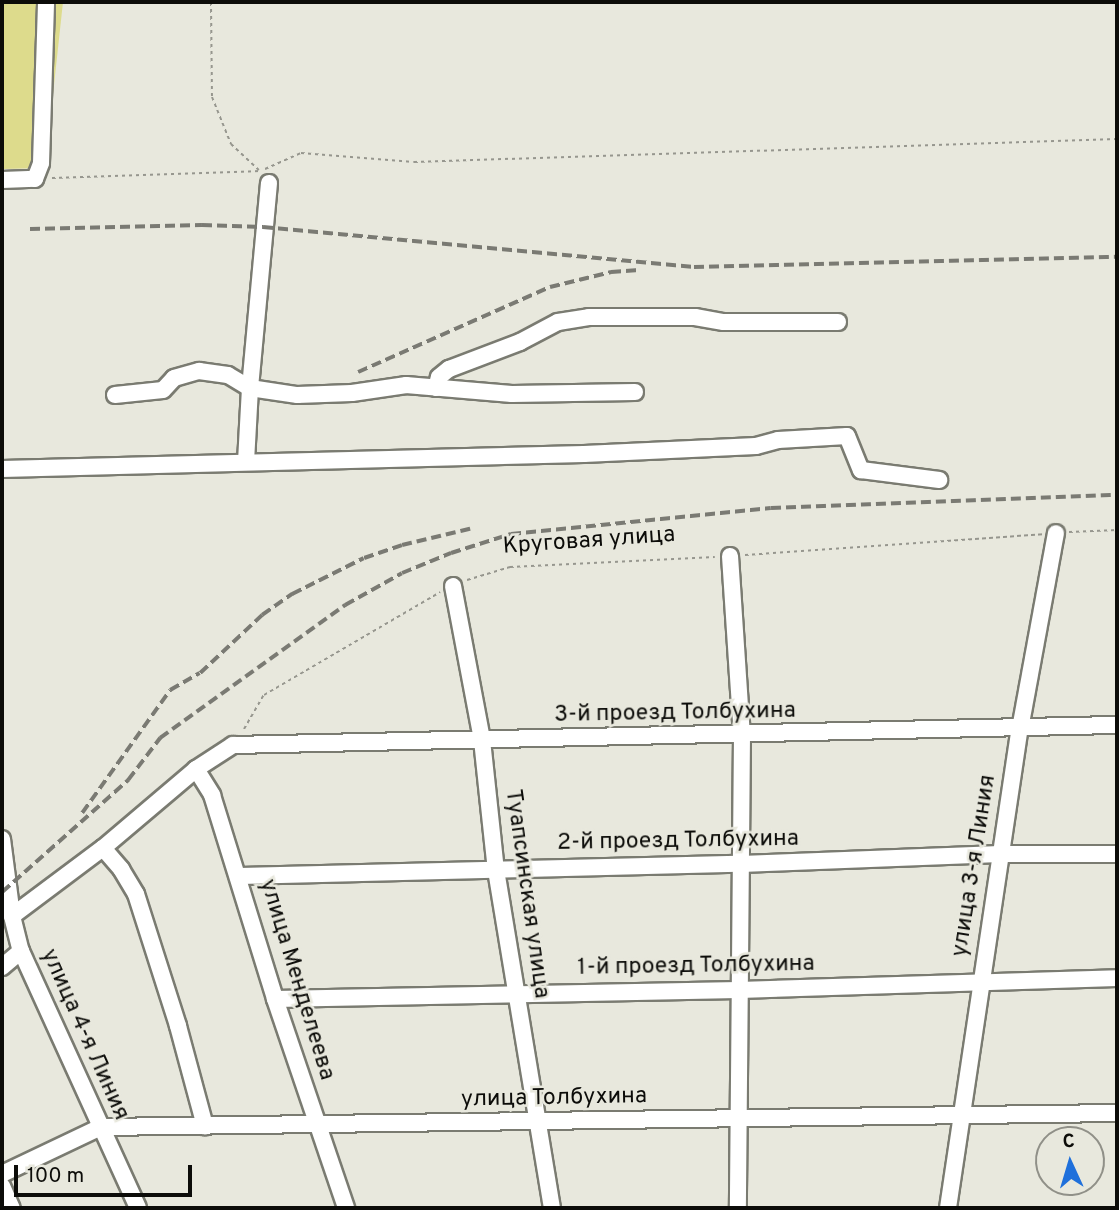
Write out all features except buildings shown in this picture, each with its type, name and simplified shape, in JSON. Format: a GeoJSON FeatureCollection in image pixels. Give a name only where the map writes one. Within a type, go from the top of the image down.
{"type":"FeatureCollection","features":[{"type":"Feature","properties":{"kind":"street"},"geometry":{"type":"LineString","coordinates":[[2,180],[35,179],[41,163],[46,2]]}},
{"type":"Feature","properties":{"kind":"street"},"geometry":{"type":"LineString","coordinates":[[246,461],[265,177]]}},
{"type":"Feature","properties":{"kind":"street"},"geometry":{"type":"LineString","coordinates":[[436,388],[439,377],[449,369],[520,341],[558,322],[589,317],[695,317],[723,322],[838,322]]}},
{"type":"Feature","properties":{"kind":"street"},"geometry":{"type":"LineString","coordinates":[[115,395],[163,390],[174,378],[200,371],[228,375],[250,388],[297,395],[352,393],[405,385],[512,394],[635,392]]}},
{"type":"Feature","properties":{"kind":"street"},"geometry":{"type":"LineString","coordinates":[[2,469],[584,454],[756,446],[778,440],[847,436],[861,470],[939,480]]}},
{"type":"Feature","properties":{"kind":"street","name":"улица 3-я Линия"},"geometry":{"type":"LineString","coordinates":[[948,1208],[979,980],[1020,729],[1056,533]]}},
{"type":"Feature","properties":{"kind":"street"},"geometry":{"type":"LineString","coordinates":[[730,556],[742,735],[738,864],[738,1208]]}},
{"type":"Feature","properties":{"kind":"street","name":"Туапсинская улица"},"geometry":{"type":"LineString","coordinates":[[453,586],[482,740],[496,870],[552,1208]]}},
{"type":"Feature","properties":{"kind":"street","name":"3-й проезд Толбухина"},"geometry":{"type":"LineString","coordinates":[[233,745],[1117,725]]}},
{"type":"Feature","properties":{"kind":"street"},"geometry":{"type":"LineString","coordinates":[[12,916],[103,848],[196,769],[233,745]]}},
{"type":"Feature","properties":{"kind":"street","name":"улица Менделеева"},"geometry":{"type":"LineString","coordinates":[[196,769],[212,795],[240,876],[275,999],[346,1208]]}},
{"type":"Feature","properties":{"kind":"street","name":"улица 4-я Линия"},"geometry":{"type":"LineString","coordinates":[[2,839],[4,869],[21,951],[138,1208]]}},
{"type":"Feature","properties":{"kind":"street"},"geometry":{"type":"LineString","coordinates":[[103,848],[136,894],[178,1027],[205,1126]]}},
{"type":"Feature","properties":{"kind":"street","name":"2-й проезд Толбухина"},"geometry":{"type":"LineString","coordinates":[[240,876],[738,864],[1000,854],[1117,854]]}},
{"type":"Feature","properties":{"kind":"street"},"geometry":{"type":"LineString","coordinates":[[2,967],[21,951]]}},
{"type":"Feature","properties":{"kind":"street","name":"1-й проезд Толбухина"},"geometry":{"type":"LineString","coordinates":[[275,999],[739,990],[979,980],[1117,978]]}},
{"type":"Feature","properties":{"kind":"street","name":"улица Толбухина"},"geometry":{"type":"LineString","coordinates":[[2,1174],[101,1127],[539,1123],[1117,1112]]}},
{"type":"Feature","properties":{"kind":"street"},"geometry":{"type":"LineString","coordinates":[[2,1186],[12,1208]]}},
{"type":"Feature","properties":{"kind":"path"},"geometry":{"type":"LineString","coordinates":[[211,2],[212,97],[231,144],[265,177]]}},
{"type":"Feature","properties":{"kind":"path"},"geometry":{"type":"LineString","coordinates":[[35,179],[265,177],[301,153],[414,162],[1117,139]]}},
{"type":"Feature","properties":{"kind":"path","name":"Круговая улица"},"geometry":{"type":"LineString","coordinates":[[233,745],[264,695],[415,604],[453,586],[510,567],[730,556],[1117,530]]}},
{"type":"Feature","properties":{"kind":"shaded area"},"geometry":{"type":"Polygon","coordinates":[[[2,2],[63,2],[45,168],[2,169],[2,2]]]}},
{"type":"Feature","properties":{"kind":"railway"},"geometry":{"type":"LineString","coordinates":[[30,229],[202,225],[263,227],[694,267],[1117,257]]}},
{"type":"Feature","properties":{"kind":"railway"},"geometry":{"type":"LineString","coordinates":[[358,372],[550,287],[611,272],[639,270]]}},
{"type":"Feature","properties":{"kind":"railway"},"geometry":{"type":"LineString","coordinates":[[2,892],[128,780],[160,738],[345,605],[402,573],[451,553],[511,534],[771,508],[1117,495]]}},
{"type":"Feature","properties":{"kind":"railway"},"geometry":{"type":"LineString","coordinates":[[82,813],[170,690],[200,673],[262,615],[292,594],[364,558],[402,545],[473,528]]}}]}
